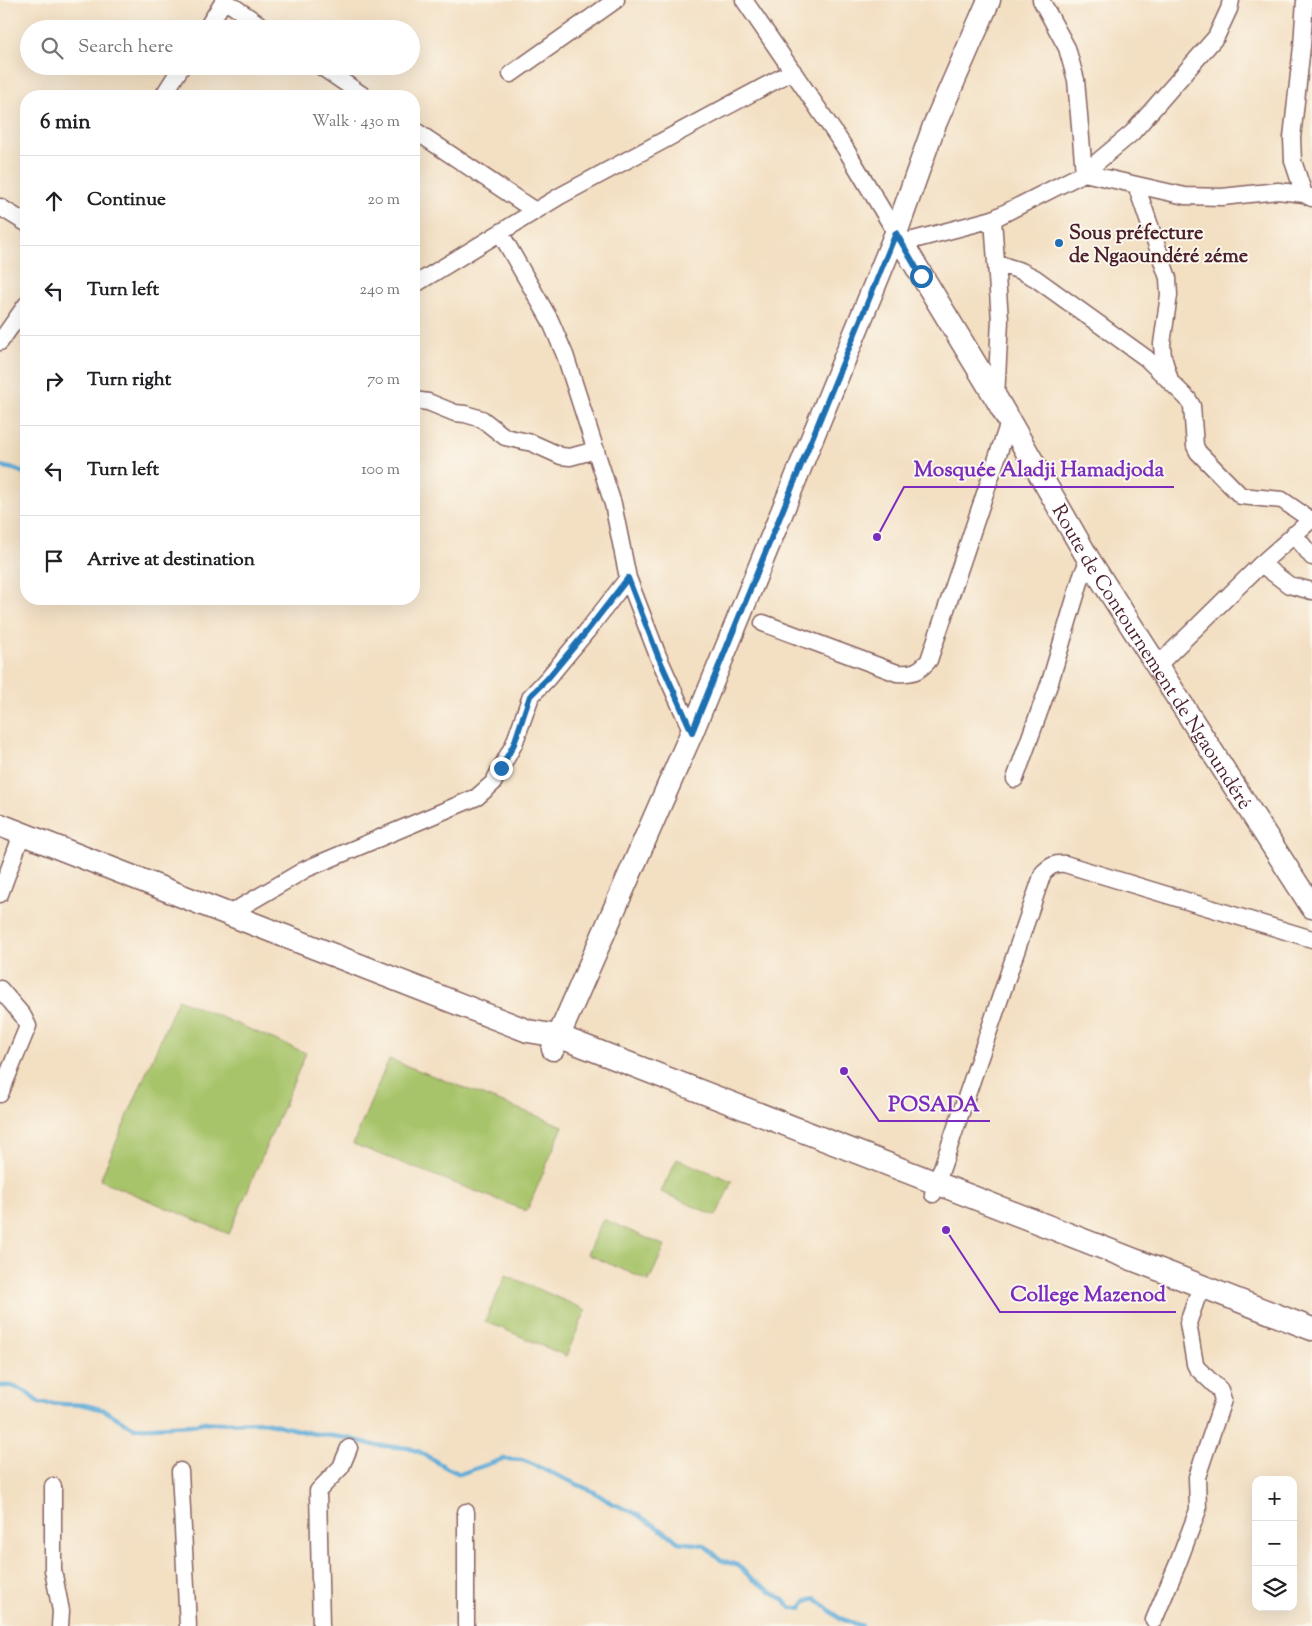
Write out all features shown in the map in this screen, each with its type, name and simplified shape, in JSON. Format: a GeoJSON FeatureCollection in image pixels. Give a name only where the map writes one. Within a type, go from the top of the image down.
{"type":"FeatureCollection","features":[{"type":"Feature","properties":{"kind":"street"},"geometry":{"type":"LineString","coordinates":[[212,20],[224,0],[253,20]]}},
{"type":"Feature","properties":{"kind":"street"},"geometry":{"type":"LineString","coordinates":[[511,74],[616,0]]}},
{"type":"Feature","properties":{"kind":"street"},"geometry":{"type":"LineString","coordinates":[[744,0],[845,148],[899,238]]}},
{"type":"Feature","properties":{"kind":"street"},"geometry":{"type":"LineString","coordinates":[[556,1042],[692,732],[899,238],[934,126],[989,0]]}},
{"type":"Feature","properties":{"kind":"street"},"geometry":{"type":"LineString","coordinates":[[1041,0],[1067,48],[1076,80],[1084,173]]}},
{"type":"Feature","properties":{"kind":"street"},"geometry":{"type":"LineString","coordinates":[[899,238],[993,219],[1084,173],[1132,133],[1216,37],[1229,9],[1231,0]]}},
{"type":"Feature","properties":{"kind":"street"},"geometry":{"type":"LineString","coordinates":[[1304,0],[1307,46],[1292,138],[1293,160],[1308,196]]}},
{"type":"Feature","properties":{"kind":"street"},"geometry":{"type":"LineString","coordinates":[[420,281],[501,234],[560,196],[793,71]]}},
{"type":"Feature","properties":{"kind":"street"},"geometry":{"type":"LineString","coordinates":[[167,90],[176,75]]}},
{"type":"Feature","properties":{"kind":"street"},"geometry":{"type":"LineString","coordinates":[[333,75],[355,90]]}},
{"type":"Feature","properties":{"kind":"street"},"geometry":{"type":"LineString","coordinates":[[420,134],[535,211]]}},
{"type":"Feature","properties":{"kind":"street"},"geometry":{"type":"LineString","coordinates":[[1278,191],[1293,160]]}},
{"type":"Feature","properties":{"kind":"street"},"geometry":{"type":"LineString","coordinates":[[1084,173],[1185,196],[1222,198],[1278,191],[1308,196]]}},
{"type":"Feature","properties":{"kind":"street"},"geometry":{"type":"LineString","coordinates":[[1136,185],[1168,278],[1169,295],[1162,344],[1163,357],[1170,380]]}},
{"type":"Feature","properties":{"kind":"street"},"geometry":{"type":"LineString","coordinates":[[0,207],[20,219]]}},
{"type":"Feature","properties":{"kind":"street"},"geometry":{"type":"LineString","coordinates":[[993,219],[1000,320],[996,398]]}},
{"type":"Feature","properties":{"kind":"street"},"geometry":{"type":"LineString","coordinates":[[501,234],[557,336],[614,504],[628,578],[658,656],[692,732]]}},
{"type":"Feature","properties":{"kind":"street","name":"Route de Contournement de Ngaoundéré"},"geometry":{"type":"LineString","coordinates":[[899,238],[996,398],[1089,560],[1312,907]]}},
{"type":"Feature","properties":{"kind":"street"},"geometry":{"type":"LineString","coordinates":[[996,263],[1021,271],[1035,278],[1146,358],[1170,380],[1192,406],[1195,446],[1198,452],[1241,496],[1282,500],[1312,519],[1261,564],[1157,666]]}},
{"type":"Feature","properties":{"kind":"street"},"geometry":{"type":"LineString","coordinates":[[0,342],[20,314]]}},
{"type":"Feature","properties":{"kind":"street"},"geometry":{"type":"LineString","coordinates":[[420,401],[428,402],[455,413],[482,419],[505,437],[532,443],[561,456],[570,457],[596,450]]}},
{"type":"Feature","properties":{"kind":"street"},"geometry":{"type":"LineString","coordinates":[[763,623],[897,673],[912,674],[922,669],[929,660],[1009,422]]}},
{"type":"Feature","properties":{"kind":"street"},"geometry":{"type":"LineString","coordinates":[[1294,534],[1312,557]]}},
{"type":"Feature","properties":{"kind":"street"},"geometry":{"type":"LineString","coordinates":[[1015,779],[1050,682],[1082,575],[1089,560]]}},
{"type":"Feature","properties":{"kind":"street"},"geometry":{"type":"LineString","coordinates":[[1261,564],[1289,585],[1312,591]]}},
{"type":"Feature","properties":{"kind":"street"},"geometry":{"type":"LineString","coordinates":[[229,914],[306,869],[477,797],[488,788],[493,783],[514,744],[530,696],[548,678],[628,578]]}},
{"type":"Feature","properties":{"kind":"street"},"geometry":{"type":"LineString","coordinates":[[0,825],[1199,1292],[1312,1343]]}},
{"type":"Feature","properties":{"kind":"street"},"geometry":{"type":"LineString","coordinates":[[0,894],[22,834]]}},
{"type":"Feature","properties":{"kind":"street"},"geometry":{"type":"LineString","coordinates":[[935,1188],[1043,873],[1049,866],[1065,864],[1312,939]]}},
{"type":"Feature","properties":{"kind":"street"},"geometry":{"type":"LineString","coordinates":[[0,989],[23,1016],[28,1026],[0,1094]]}},
{"type":"Feature","properties":{"kind":"street"},"geometry":{"type":"LineString","coordinates":[[1199,1292],[1312,1329]]}},
{"type":"Feature","properties":{"kind":"street"},"geometry":{"type":"LineString","coordinates":[[1154,1620],[1198,1510],[1197,1477],[1223,1400],[1220,1390],[1195,1364],[1188,1323],[1199,1292]]}},
{"type":"Feature","properties":{"kind":"street"},"geometry":{"type":"LineString","coordinates":[[321,1626],[318,1491],[342,1467],[349,1448]]}},
{"type":"Feature","properties":{"kind":"street"},"geometry":{"type":"LineString","coordinates":[[180,1471],[188,1626]]}},
{"type":"Feature","properties":{"kind":"street"},"geometry":{"type":"LineString","coordinates":[[53,1486],[53,1570],[61,1611],[60,1626]]}},
{"type":"Feature","properties":{"kind":"street"},"geometry":{"type":"LineString","coordinates":[[466,1512],[466,1626]]}},
{"type":"Feature","properties":{"kind":"green space"},"geometry":{"type":"Polygon","coordinates":[[[178,999],[306,1053],[229,1234],[100,1180],[178,999]]]}},
{"type":"Feature","properties":{"kind":"green space"},"geometry":{"type":"Polygon","coordinates":[[[389,1059],[563,1126],[527,1211],[353,1144],[389,1059]]]}},
{"type":"Feature","properties":{"kind":"green space"},"geometry":{"type":"Polygon","coordinates":[[[677,1159],[732,1181],[716,1216],[661,1192],[677,1159]]]}},
{"type":"Feature","properties":{"kind":"green space"},"geometry":{"type":"Polygon","coordinates":[[[603,1219],[665,1246],[649,1281],[587,1254],[603,1219]]]}},
{"type":"Feature","properties":{"kind":"green space"},"geometry":{"type":"Polygon","coordinates":[[[506,1275],[586,1310],[566,1356],[485,1321],[506,1275]]]}},
{"type":"Feature","properties":{"kind":"waterway"},"geometry":{"type":"LineString","coordinates":[[0,466],[20,472]]}},
{"type":"Feature","properties":{"kind":"waterway"},"geometry":{"type":"LineString","coordinates":[[0,1386],[12,1386],[25,1391],[39,1403],[85,1405],[104,1410],[134,1428],[191,1425],[205,1422],[265,1422],[374,1445],[408,1448],[420,1452],[460,1474],[503,1459],[522,1460],[594,1492],[611,1503],[633,1512],[678,1542],[704,1545],[721,1560],[739,1566],[751,1578],[784,1600],[791,1608],[801,1608],[806,1601],[815,1598],[839,1618],[862,1626]]}},
{"type":"Feature","properties":{"kind":"place","name":"Sous préfecture de Ngaoundéré 2éme"},"geometry":{"type":"Point","coordinates":[1059,243]}},
{"type":"Feature","properties":{"kind":"place","name":"Mosquée Aladji Hamadjoda"},"geometry":{"type":"Point","coordinates":[877,537]}},
{"type":"Feature","properties":{"kind":"place","name":"POSADA"},"geometry":{"type":"Point","coordinates":[844,1071]}},
{"type":"Feature","properties":{"kind":"place","name":"College Mazenod"},"geometry":{"type":"Point","coordinates":[946,1230]}},
{"type":"Feature","properties":{"kind":"route"},"geometry":{"type":"LineString","coordinates":[[501,768],[514,744],[530,696],[548,678],[628,578],[658,656],[692,732],[896,233],[921,276]]}}]}
